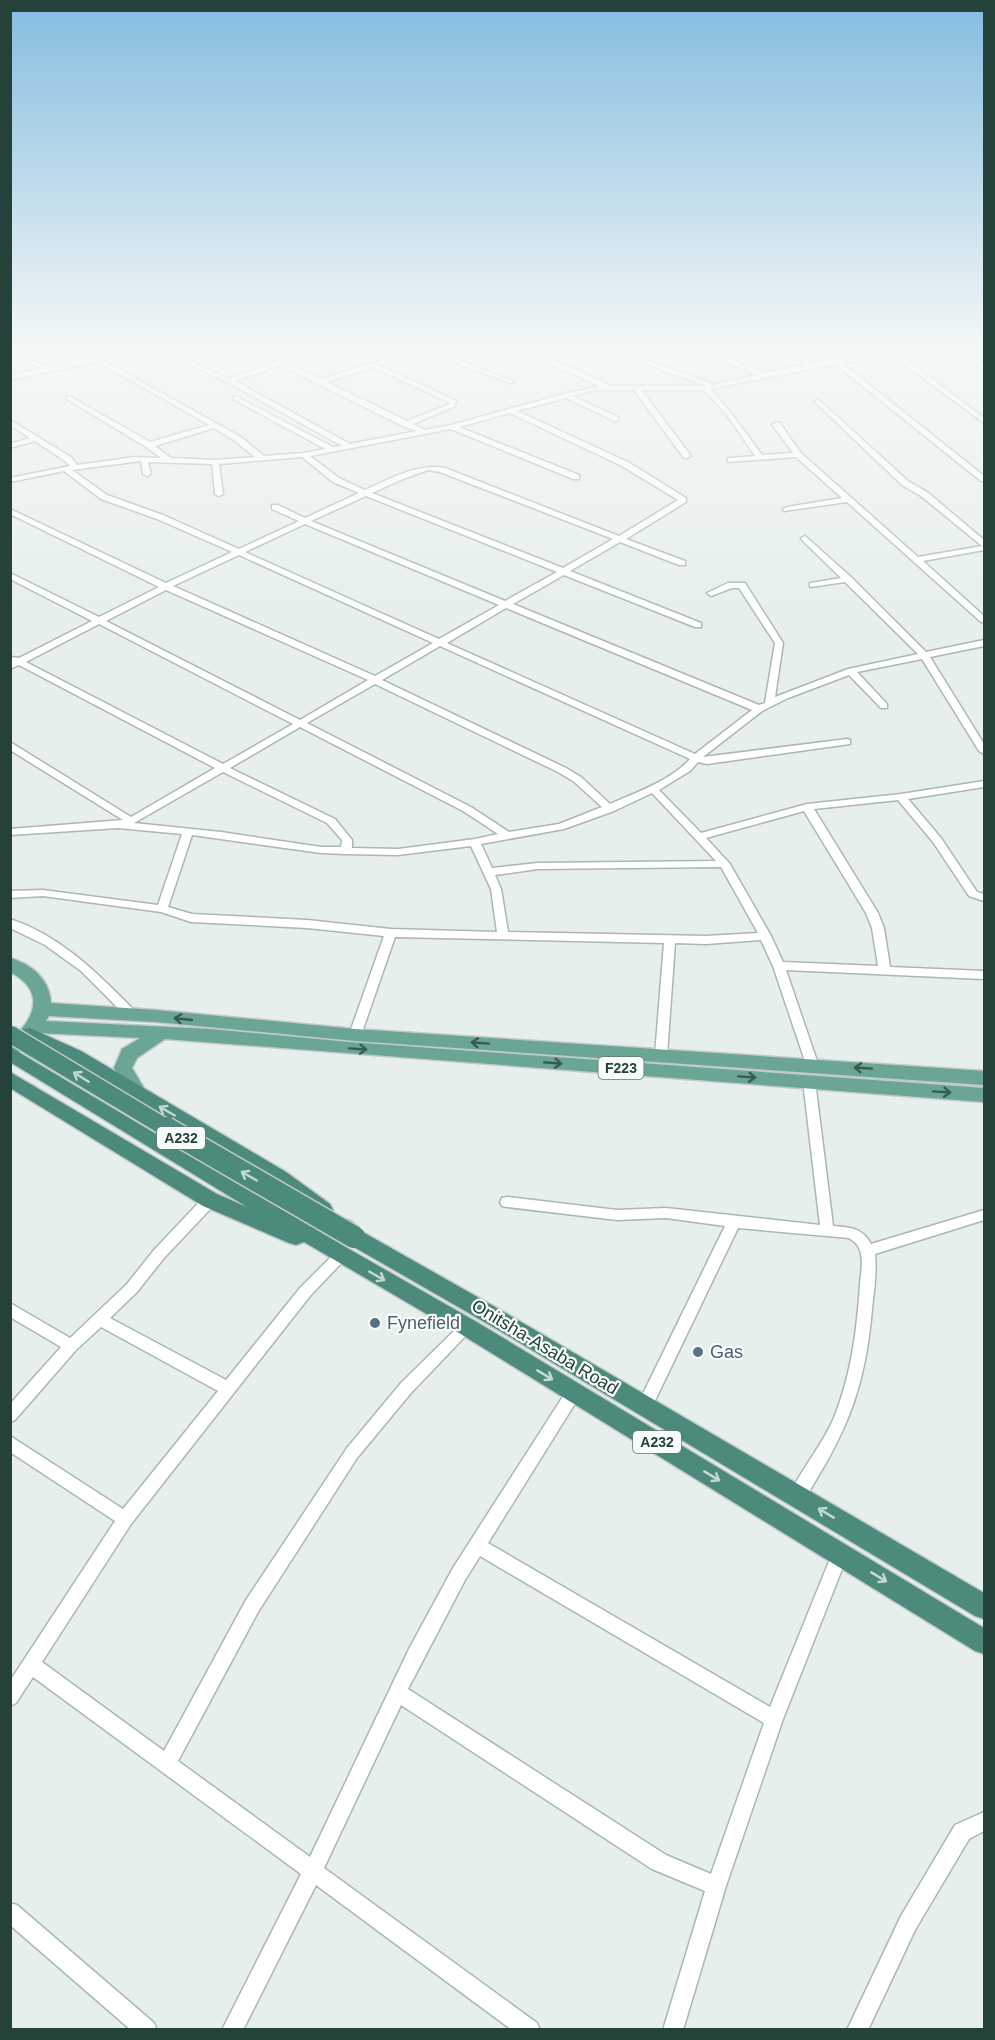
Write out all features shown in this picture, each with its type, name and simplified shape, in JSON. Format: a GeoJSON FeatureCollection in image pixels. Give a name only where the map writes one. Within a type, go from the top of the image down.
{"type":"FeatureCollection","features":[{"type":"Feature","properties":{"kind":"highway"},"geometry":{"type":"LineString","coordinates":[[33,1030],[279,1177],[341,1246]]}},
{"type":"Feature","properties":{"kind":"highway","name":"Onitsha-Asaba Road"},"geometry":{"type":"LineString","coordinates":[[10,1034],[172,1132],[341,1246],[508,1325],[984,1607]]}},
{"type":"Feature","properties":{"kind":"highway","name":"A232"},"geometry":{"type":"LineString","coordinates":[[10,1052],[341,1246],[497,1346],[984,1642]]}},
{"type":"Feature","properties":{"kind":"highway"},"geometry":{"type":"LineString","coordinates":[[10,1078],[210,1200],[288,1235],[341,1246]]}},
{"type":"Feature","properties":{"kind":"highway"},"geometry":{"type":"LineString","coordinates":[[497,1346],[508,1325]]}},
{"type":"Feature","properties":{"kind":"main road"},"geometry":{"type":"LineString","coordinates":[[10,964],[27,972],[39,985],[43,1009],[33,1030],[10,1052]]}},
{"type":"Feature","properties":{"kind":"main road","name":"F223"},"geometry":{"type":"LineString","coordinates":[[43,1009],[132,1015],[260,1034],[811,1073],[984,1078]]}},
{"type":"Feature","properties":{"kind":"main road","name":"F223"},"geometry":{"type":"LineString","coordinates":[[33,1030],[355,1035],[661,1054],[984,1095]]}},
{"type":"Feature","properties":{"kind":"main road"},"geometry":{"type":"LineString","coordinates":[[139,1095],[123,1068],[129,1054],[161,1032]]}},
{"type":"Feature","properties":{"kind":"street"},"geometry":{"type":"LineString","coordinates":[[43,442],[68,459],[71,468],[105,497],[238,552],[696,758],[707,761],[847,742]]}},
{"type":"Feature","properties":{"kind":"street"},"geometry":{"type":"LineString","coordinates":[[144,442],[169,461]]}},
{"type":"Feature","properties":{"kind":"street"},"geometry":{"type":"LineString","coordinates":[[149,445],[159,442]]}},
{"type":"Feature","properties":{"kind":"street"},"geometry":{"type":"LineString","coordinates":[[242,442],[263,459]]}},
{"type":"Feature","properties":{"kind":"street"},"geometry":{"type":"LineString","coordinates":[[318,442],[333,450]]}},
{"type":"Feature","properties":{"kind":"street"},"geometry":{"type":"LineString","coordinates":[[341,442],[350,447]]}},
{"type":"Feature","properties":{"kind":"street"},"geometry":{"type":"LineString","coordinates":[[10,480],[71,468],[144,459],[215,462],[263,459],[304,455],[374,442]]}},
{"type":"Feature","properties":{"kind":"street"},"geometry":{"type":"LineString","coordinates":[[488,442],[576,477]]}},
{"type":"Feature","properties":{"kind":"street"},"geometry":{"type":"LineString","coordinates":[[118,825],[131,821],[661,515],[683,500],[634,469],[581,442]]}},
{"type":"Feature","properties":{"kind":"street"},"geometry":{"type":"LineString","coordinates":[[677,442],[687,456]]}},
{"type":"Feature","properties":{"kind":"street"},"geometry":{"type":"LineString","coordinates":[[748,442],[759,458]]}},
{"type":"Feature","properties":{"kind":"street"},"geometry":{"type":"LineString","coordinates":[[789,442],[798,455],[846,500],[984,620]]}},
{"type":"Feature","properties":{"kind":"street"},"geometry":{"type":"LineString","coordinates":[[861,442],[904,483],[924,494],[984,546]]}},
{"type":"Feature","properties":{"kind":"street"},"geometry":{"type":"LineString","coordinates":[[938,442],[984,479]]}},
{"type":"Feature","properties":{"kind":"street"},"geometry":{"type":"LineString","coordinates":[[304,455],[336,480],[698,625]]}},
{"type":"Feature","properties":{"kind":"street"},"geometry":{"type":"LineString","coordinates":[[731,460],[798,455]]}},
{"type":"Feature","properties":{"kind":"street"},"geometry":{"type":"LineString","coordinates":[[144,459],[147,474]]}},
{"type":"Feature","properties":{"kind":"street"},"geometry":{"type":"LineString","coordinates":[[215,462],[219,494]]}},
{"type":"Feature","properties":{"kind":"street"},"geometry":{"type":"LineString","coordinates":[[13,662],[238,552],[400,477],[434,467],[616,539],[682,562]]}},
{"type":"Feature","properties":{"kind":"street"},"geometry":{"type":"LineString","coordinates":[[975,471],[984,470]]}},
{"type":"Feature","properties":{"kind":"street"},"geometry":{"type":"LineString","coordinates":[[787,509],[846,500]]}},
{"type":"Feature","properties":{"kind":"street"},"geometry":{"type":"LineString","coordinates":[[275,507],[306,522],[506,604],[764,707]]}},
{"type":"Feature","properties":{"kind":"street"},"geometry":{"type":"LineString","coordinates":[[10,511],[134,572],[375,680],[570,774],[610,809]]}},
{"type":"Feature","properties":{"kind":"street"},"geometry":{"type":"LineString","coordinates":[[806,538],[924,656],[984,751]]}},
{"type":"Feature","properties":{"kind":"street"},"geometry":{"type":"LineString","coordinates":[[915,560],[984,546]]}},
{"type":"Feature","properties":{"kind":"street"},"geometry":{"type":"LineString","coordinates":[[10,574],[467,809],[507,835]]}},
{"type":"Feature","properties":{"kind":"street"},"geometry":{"type":"LineString","coordinates":[[813,585],[848,579]]}},
{"type":"Feature","properties":{"kind":"street"},"geometry":{"type":"LineString","coordinates":[[711,593],[731,585],[742,585],[779,644],[764,707]]}},
{"type":"Feature","properties":{"kind":"street"},"geometry":{"type":"LineString","coordinates":[[10,832],[118,825],[321,850],[398,852],[475,842],[569,825],[653,789],[686,769],[696,758],[764,707],[851,671],[984,643]]}},
{"type":"Feature","properties":{"kind":"street"},"geometry":{"type":"LineString","coordinates":[[13,662],[331,821],[347,840],[346,850]]}},
{"type":"Feature","properties":{"kind":"street"},"geometry":{"type":"LineString","coordinates":[[851,671],[884,706]]}},
{"type":"Feature","properties":{"kind":"street"},"geometry":{"type":"LineString","coordinates":[[10,745],[131,821]]}},
{"type":"Feature","properties":{"kind":"street"},"geometry":{"type":"LineString","coordinates":[[700,836],[807,807],[901,797],[984,784]]}},
{"type":"Feature","properties":{"kind":"street"},"geometry":{"type":"LineString","coordinates":[[653,789],[725,864],[765,936],[778,966],[811,1073],[827,1230]]}},
{"type":"Feature","properties":{"kind":"street"},"geometry":{"type":"LineString","coordinates":[[901,797],[937,840],[973,894],[984,897]]}},
{"type":"Feature","properties":{"kind":"street"},"geometry":{"type":"LineString","coordinates":[[807,807],[872,913],[878,928],[885,972]]}},
{"type":"Feature","properties":{"kind":"street"},"geometry":{"type":"LineString","coordinates":[[162,909],[188,832]]}},
{"type":"Feature","properties":{"kind":"street"},"geometry":{"type":"LineString","coordinates":[[475,842],[496,889],[503,934]]}},
{"type":"Feature","properties":{"kind":"street"},"geometry":{"type":"LineString","coordinates":[[489,872],[538,866],[725,864]]}},
{"type":"Feature","properties":{"kind":"street"},"geometry":{"type":"LineString","coordinates":[[10,895],[43,892],[162,909],[191,918],[307,924],[391,933],[670,939],[765,936]]}},
{"type":"Feature","properties":{"kind":"street"},"geometry":{"type":"LineString","coordinates":[[10,923],[49,942],[85,968],[132,1015]]}},
{"type":"Feature","properties":{"kind":"street"},"geometry":{"type":"LineString","coordinates":[[355,1035],[391,933]]}},
{"type":"Feature","properties":{"kind":"street"},"geometry":{"type":"LineString","coordinates":[[661,1054],[670,939]]}},
{"type":"Feature","properties":{"kind":"street"},"geometry":{"type":"LineString","coordinates":[[778,966],[984,975]]}},
{"type":"Feature","properties":{"kind":"street"},"geometry":{"type":"LineString","coordinates":[[10,1415],[71,1346],[132,1288],[159,1254],[210,1200]]}},
{"type":"Feature","properties":{"kind":"street"},"geometry":{"type":"LineString","coordinates":[[507,1202],[617,1215],[666,1213],[734,1222],[827,1230],[860,1236],[869,1250],[865,1328],[858,1370],[833,1438],[797,1496]]}},
{"type":"Feature","properties":{"kind":"street"},"geometry":{"type":"LineString","coordinates":[[869,1250],[984,1215]]}},
{"type":"Feature","properties":{"kind":"street"},"geometry":{"type":"LineString","coordinates":[[645,1406],[734,1222]]}},
{"type":"Feature","properties":{"kind":"street"},"geometry":{"type":"LineString","coordinates":[[10,1697],[124,1519],[341,1246]]}},
{"type":"Feature","properties":{"kind":"street"},"geometry":{"type":"LineString","coordinates":[[10,1309],[71,1346]]}},
{"type":"Feature","properties":{"kind":"street"},"geometry":{"type":"LineString","coordinates":[[100,1319],[227,1388]]}},
{"type":"Feature","properties":{"kind":"street"},"geometry":{"type":"LineString","coordinates":[[167,1763],[252,1606],[352,1454],[406,1389],[467,1327]]}},
{"type":"Feature","properties":{"kind":"street"},"geometry":{"type":"LineString","coordinates":[[232,2030],[314,1869],[415,1655],[477,1545],[574,1392]]}},
{"type":"Feature","properties":{"kind":"street"},"geometry":{"type":"LineString","coordinates":[[10,1443],[124,1519]]}},
{"type":"Feature","properties":{"kind":"street"},"geometry":{"type":"LineString","coordinates":[[477,1545],[774,1719]]}},
{"type":"Feature","properties":{"kind":"street"},"geometry":{"type":"LineString","coordinates":[[673,2030],[716,1886],[774,1719],[840,1554]]}},
{"type":"Feature","properties":{"kind":"street"},"geometry":{"type":"LineString","coordinates":[[32,1665],[314,1869],[530,2030]]}},
{"type":"Feature","properties":{"kind":"street"},"geometry":{"type":"LineString","coordinates":[[398,1693],[659,1862],[716,1886]]}},
{"type":"Feature","properties":{"kind":"street"},"geometry":{"type":"LineString","coordinates":[[856,2030],[908,1923],[962,1832],[984,1821]]}},
{"type":"Feature","properties":{"kind":"street"},"geometry":{"type":"LineString","coordinates":[[10,1912],[147,2030]]}},
{"type":"Feature","properties":{"kind":"place","name":"Fynefield"},"geometry":{"type":"Point","coordinates":[375,1323]}},
{"type":"Feature","properties":{"kind":"place","name":"Gas"},"geometry":{"type":"Point","coordinates":[698,1352]}}]}
